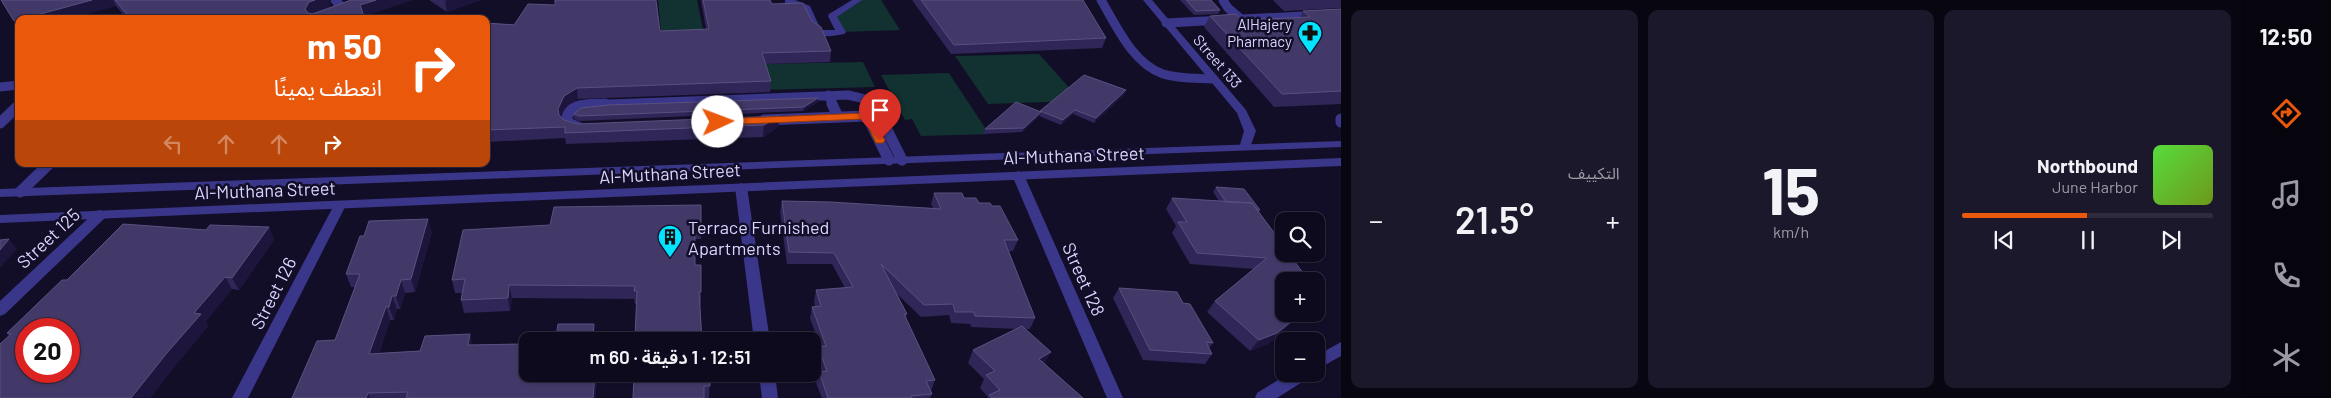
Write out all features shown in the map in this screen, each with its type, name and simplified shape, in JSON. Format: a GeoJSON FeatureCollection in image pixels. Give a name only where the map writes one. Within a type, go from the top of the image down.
{"type":"FeatureCollection","features":[{"type":"Feature","properties":{"kind":"street"},"geometry":{"type":"LineString","coordinates":[[791,0],[788,2],[807,8],[818,33],[841,32],[832,16],[858,0]]}},
{"type":"Feature","properties":{"kind":"street","name":"Street 133"},"geometry":{"type":"LineString","coordinates":[[1147,0],[1242,112],[1248,122],[1250,131],[1245,148]]}},
{"type":"Feature","properties":{"kind":"street","name":"Al-Muthana Street"},"geometry":{"type":"LineString","coordinates":[[0,193],[1245,148],[1339,142]]}},
{"type":"Feature","properties":{"kind":"street","name":"Al-Muthana Street"},"geometry":{"type":"LineString","coordinates":[[0,218],[1341,162]]}},
{"type":"Feature","properties":{"kind":"street","name":"Street 128"},"geometry":{"type":"LineString","coordinates":[[1018,175],[1115,398]]}},
{"type":"Feature","properties":{"kind":"street"},"geometry":{"type":"LineString","coordinates":[[741,187],[761,332]]}},
{"type":"Feature","properties":{"kind":"street","name":"Street 126"},"geometry":{"type":"LineString","coordinates":[[240,398],[340,205]]}},
{"type":"Feature","properties":{"kind":"street","name":"Street 125"},"geometry":{"type":"LineString","coordinates":[[0,310],[101,214]]}},
{"type":"Feature","properties":{"kind":"street"},"geometry":{"type":"LineString","coordinates":[[1325,358],[1341,348]]}},
{"type":"Feature","properties":{"kind":"street"},"geometry":{"type":"LineString","coordinates":[[768,382],[770,398]]}},
{"type":"Feature","properties":{"kind":"street"},"geometry":{"type":"LineString","coordinates":[[1263,398],[1288,382]]}},
{"type":"Feature","properties":{"kind":"lane"},"geometry":{"type":"LineString","coordinates":[[336,0],[339,3],[338,9]]}},
{"type":"Feature","properties":{"kind":"lane"},"geometry":{"type":"LineString","coordinates":[[1100,0],[1147,66],[1178,78],[1213,79]]}},
{"type":"Feature","properties":{"kind":"lane"},"geometry":{"type":"LineString","coordinates":[[1223,0],[1228,8],[1241,19]]}},
{"type":"Feature","properties":{"kind":"lane"},"geometry":{"type":"LineString","coordinates":[[324,15],[347,6]]}},
{"type":"Feature","properties":{"kind":"lane"},"geometry":{"type":"LineString","coordinates":[[1166,23],[1341,14]]}},
{"type":"Feature","properties":{"kind":"lane"},"geometry":{"type":"LineString","coordinates":[[0,87],[15,85]]}},
{"type":"Feature","properties":{"kind":"lane"},"geometry":{"type":"LineString","coordinates":[[828,95],[838,117]]}},
{"type":"Feature","properties":{"kind":"lane"},"geometry":{"type":"LineString","coordinates":[[589,127],[568,124],[566,122],[568,110],[583,105],[848,95],[869,100],[880,115],[896,160]]}},
{"type":"Feature","properties":{"kind":"lane"},"geometry":{"type":"LineString","coordinates":[[0,123],[15,110]]}},
{"type":"Feature","properties":{"kind":"lane"},"geometry":{"type":"LineString","coordinates":[[758,120],[867,116],[896,160]]}},
{"type":"Feature","properties":{"kind":"lane"},"geometry":{"type":"LineString","coordinates":[[20,192],[45,167]]}},
{"type":"Feature","properties":{"kind":"green space"},"geometry":{"type":"Polygon","coordinates":[[[658,0],[697,0],[705,39],[662,40],[658,0]]]}},
{"type":"Feature","properties":{"kind":"green space"},"geometry":{"type":"Polygon","coordinates":[[[858,0],[881,0],[900,30],[841,32],[832,16],[858,0]]]}},
{"type":"Feature","properties":{"kind":"green space"},"geometry":{"type":"Polygon","coordinates":[[[1039,54],[1081,101],[988,104],[955,56],[1039,54]]]}},
{"type":"Feature","properties":{"kind":"green space"},"geometry":{"type":"Polygon","coordinates":[[[863,62],[875,87],[760,90],[763,64],[863,62]]]}},
{"type":"Feature","properties":{"kind":"green space"},"geometry":{"type":"Polygon","coordinates":[[[949,73],[989,134],[921,136],[912,119],[905,120],[881,75],[949,73]]]}},
{"type":"Feature","properties":{"kind":"building"},"geometry":{"type":"Polygon","coordinates":[[[1,0],[92,0],[37,15],[15,15],[14,21],[1,0]]]}},
{"type":"Feature","properties":{"kind":"building"},"geometry":{"type":"Polygon","coordinates":[[[115,0],[315,0],[309,2],[305,9],[308,13],[313,14],[351,0],[376,0],[360,5],[364,15],[128,15],[115,0]]]}},
{"type":"Feature","properties":{"kind":"building"},"geometry":{"type":"Polygon","coordinates":[[[555,0],[656,0],[660,31],[709,29],[703,0],[770,0],[772,4],[803,3],[812,21],[821,27],[831,51],[762,53],[771,81],[577,88],[564,96],[558,109],[559,115],[564,120],[578,124],[780,116],[764,125],[565,133],[565,127],[490,130],[490,23],[514,25],[528,4],[555,5],[555,0]]]}},
{"type":"Feature","properties":{"kind":"building"},"geometry":{"type":"Polygon","coordinates":[[[921,0],[1083,0],[1106,38],[954,45],[921,0]]]}},
{"type":"Feature","properties":{"kind":"building"},"geometry":{"type":"Polygon","coordinates":[[[1186,0],[1211,0],[1220,10],[1196,11],[1186,0]]]}},
{"type":"Feature","properties":{"kind":"building"},"geometry":{"type":"Polygon","coordinates":[[[1341,9],[1341,91],[1282,94],[1210,16],[1236,14],[1241,20],[1310,17],[1303,11],[1341,9]]]}},
{"type":"Feature","properties":{"kind":"building"},"geometry":{"type":"Polygon","coordinates":[[[1084,75],[1126,90],[1096,118],[1075,110],[1063,120],[1040,111],[1084,75]]]}},
{"type":"Feature","properties":{"kind":"building"},"geometry":{"type":"Polygon","coordinates":[[[818,98],[804,107],[579,116],[574,114],[581,108],[608,105],[818,98]]]}},
{"type":"Feature","properties":{"kind":"building"},"geometry":{"type":"Polygon","coordinates":[[[1016,102],[1041,112],[1024,128],[985,129],[1016,102]]]}},
{"type":"Feature","properties":{"kind":"building"},"geometry":{"type":"Polygon","coordinates":[[[1216,187],[1244,189],[1260,210],[1257,210],[1252,203],[1226,202],[1216,187]]]}},
{"type":"Feature","properties":{"kind":"building"},"geometry":{"type":"Polygon","coordinates":[[[934,193],[962,193],[964,198],[976,198],[979,203],[990,203],[992,206],[1000,206],[1018,240],[1004,240],[1035,318],[975,316],[974,312],[955,312],[953,304],[924,305],[881,264],[907,314],[904,314],[935,380],[926,381],[932,394],[911,396],[912,398],[828,398],[821,378],[821,372],[827,371],[821,355],[821,347],[826,346],[812,307],[821,306],[816,290],[853,287],[834,253],[789,252],[782,201],[941,209],[934,193]]]}},
{"type":"Feature","properties":{"kind":"building"},"geometry":{"type":"Polygon","coordinates":[[[1172,198],[1252,203],[1275,234],[1275,262],[1295,262],[1302,272],[1275,272],[1275,322],[1291,322],[1278,332],[1259,340],[1215,301],[1267,258],[1197,253],[1178,222],[1187,222],[1172,198]]]}},
{"type":"Feature","properties":{"kind":"building"},"geometry":{"type":"Polygon","coordinates":[[[701,205],[701,226],[695,226],[695,265],[701,265],[701,292],[699,292],[701,332],[635,332],[637,291],[634,291],[635,286],[509,285],[508,298],[461,300],[465,279],[452,280],[463,230],[550,225],[554,207],[701,205]]]}},
{"type":"Feature","properties":{"kind":"building"},"geometry":{"type":"Polygon","coordinates":[[[428,219],[411,279],[401,280],[396,296],[392,296],[389,307],[386,307],[369,354],[420,351],[425,336],[470,334],[468,345],[519,344],[519,382],[594,382],[593,398],[406,398],[408,392],[368,393],[366,398],[292,398],[317,341],[335,340],[360,274],[346,274],[360,236],[364,236],[369,221],[428,219]]]}},
{"type":"Feature","properties":{"kind":"building"},"geometry":{"type":"Polygon","coordinates":[[[123,224],[206,230],[210,225],[269,227],[232,278],[225,277],[194,313],[201,314],[131,398],[0,398],[0,344],[11,334],[7,333],[15,325],[15,383],[80,383],[80,318],[23,318],[62,280],[67,280],[123,224]]]}},
{"type":"Feature","properties":{"kind":"building"},"geometry":{"type":"Polygon","coordinates":[[[9,239],[0,250],[0,240],[9,239]]]}},
{"type":"Feature","properties":{"kind":"building"},"geometry":{"type":"Polygon","coordinates":[[[1119,288],[1177,292],[1183,303],[1190,304],[1213,343],[1206,342],[1212,354],[1150,350],[1119,288]]]}},
{"type":"Feature","properties":{"kind":"building"},"geometry":{"type":"Polygon","coordinates":[[[558,324],[594,324],[593,332],[557,332],[558,324]]]}},
{"type":"Feature","properties":{"kind":"building"},"geometry":{"type":"Polygon","coordinates":[[[1022,326],[1051,352],[1039,359],[1083,398],[992,398],[989,395],[1000,390],[986,375],[995,371],[973,350],[1022,326]]]}},
{"type":"Feature","properties":{"kind":"building"},"geometry":{"type":"Polygon","coordinates":[[[634,382],[710,382],[710,386],[704,386],[704,398],[633,398],[634,382]]]}},
{"type":"Feature","properties":{"kind":"place","name":"AlHajery Pharmacy"},"geometry":{"type":"Point","coordinates":[1310,54]}},
{"type":"Feature","properties":{"kind":"place","name":"Terrace Furnished Apartments"},"geometry":{"type":"Point","coordinates":[670,258]}},
{"type":"Feature","properties":{"kind":"route"},"geometry":{"type":"LineString","coordinates":[[718,122],[867,116],[880,140]]}}]}
